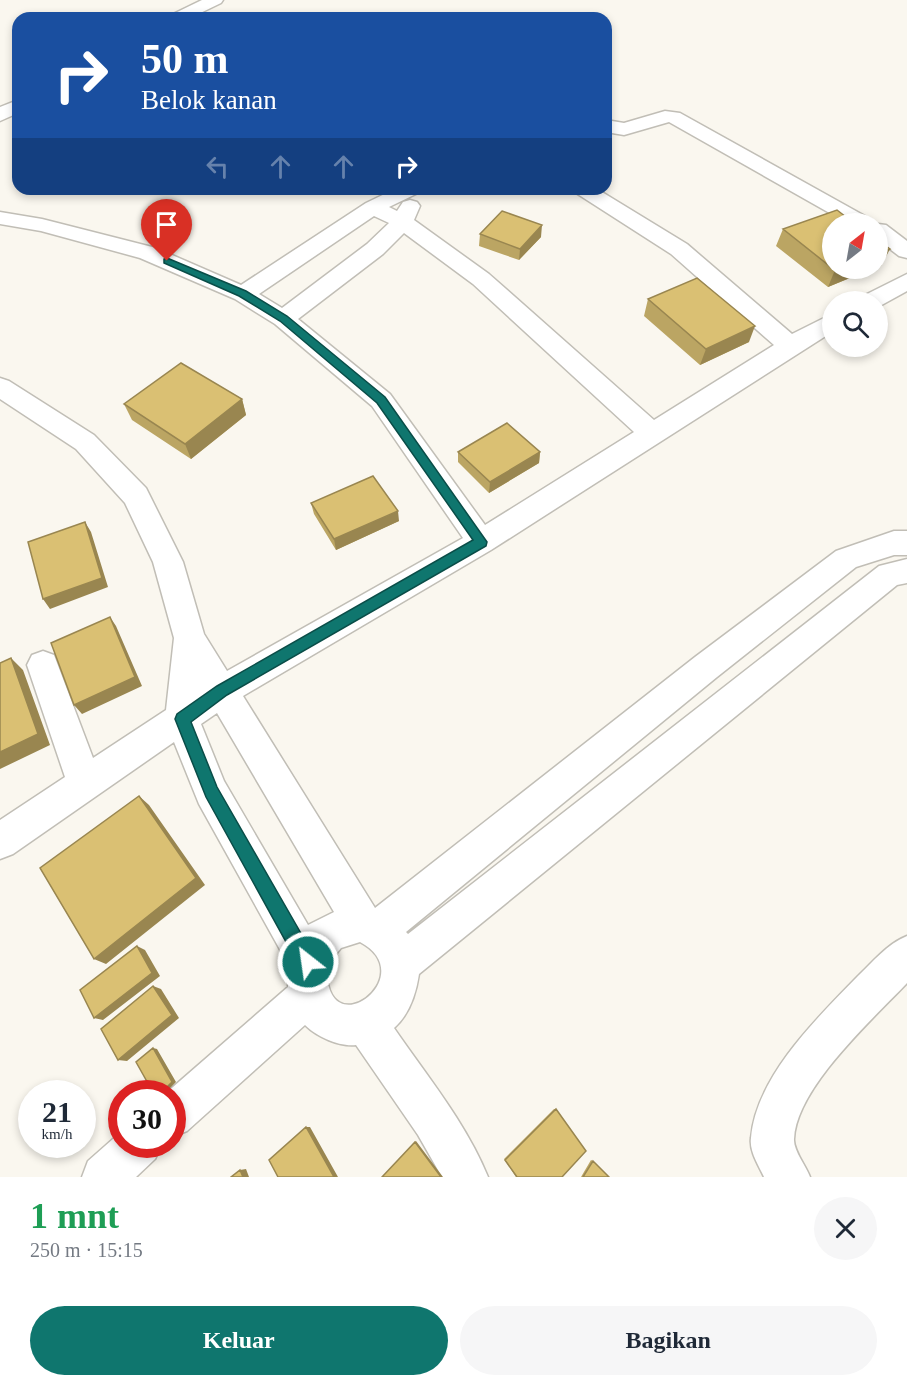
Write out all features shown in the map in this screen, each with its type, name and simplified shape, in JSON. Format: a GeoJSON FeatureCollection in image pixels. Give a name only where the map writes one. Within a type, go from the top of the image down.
{"type":"FeatureCollection","features":[{"type":"Feature","properties":{"kind":"street"},"geometry":{"type":"LineString","coordinates":[[190,12],[215,0]]}},
{"type":"Feature","properties":{"kind":"street"},"geometry":{"type":"LineString","coordinates":[[612,128],[633,129],[665,116],[673,117],[845,213]]}},
{"type":"Feature","properties":{"kind":"street"},"geometry":{"type":"LineString","coordinates":[[243,294],[373,207],[398,195]]}},
{"type":"Feature","properties":{"kind":"street"},"geometry":{"type":"LineString","coordinates":[[284,319],[375,249],[403,222],[414,195]]}},
{"type":"Feature","properties":{"kind":"street"},"geometry":{"type":"LineString","coordinates":[[593,195],[679,249],[790,346]]}},
{"type":"Feature","properties":{"kind":"street"},"geometry":{"type":"LineString","coordinates":[[373,207],[403,222],[480,279],[653,434]]}},
{"type":"Feature","properties":{"kind":"street"},"geometry":{"type":"LineString","coordinates":[[0,218],[42,225],[148,253],[243,294],[284,319],[381,400],[481,542]]}},
{"type":"Feature","properties":{"kind":"street"},"geometry":{"type":"LineString","coordinates":[[888,238],[907,252]]}},
{"type":"Feature","properties":{"kind":"street"},"geometry":{"type":"LineString","coordinates":[[888,292],[907,281]]}},
{"type":"Feature","properties":{"kind":"street"},"geometry":{"type":"LineString","coordinates":[[0,842],[222,691],[481,542],[822,328]]}},
{"type":"Feature","properties":{"kind":"street"},"geometry":{"type":"LineString","coordinates":[[0,387],[85,442],[136,496],[168,562],[189,638],[278,788],[322,855],[370,926],[392,941],[401,964],[399,988],[386,1010],[366,1024],[343,1026],[322,1015],[308,979],[211,792],[182,719],[189,638]]}},
{"type":"Feature","properties":{"kind":"street"},"geometry":{"type":"LineString","coordinates":[[186,1102],[308,979],[318,944],[329,932],[346,924],[370,926],[846,559],[894,543],[907,543]]}},
{"type":"Feature","properties":{"kind":"street"},"geometry":{"type":"LineString","coordinates":[[401,964],[889,575],[907,571]]}},
{"type":"Feature","properties":{"kind":"street"},"geometry":{"type":"LineString","coordinates":[[43,665],[85,784]]}},
{"type":"Feature","properties":{"kind":"street"},"geometry":{"type":"LineString","coordinates":[[706,667],[733,701]]}},
{"type":"Feature","properties":{"kind":"street"},"geometry":{"type":"LineString","coordinates":[[788,1177],[772,1140],[777,1110],[819,1048],[907,955]]}},
{"type":"Feature","properties":{"kind":"street"},"geometry":{"type":"LineString","coordinates":[[366,1024],[433,1120],[466,1177]]}},
{"type":"Feature","properties":{"kind":"street"},"geometry":{"type":"LineString","coordinates":[[104,1177],[125,1158]]}},
{"type":"Feature","properties":{"kind":"building"},"geometry":{"type":"Polygon","coordinates":[[[502,211],[542,225],[520,249],[480,234],[502,211]]]}},
{"type":"Feature","properties":{"kind":"building"},"geometry":{"type":"Polygon","coordinates":[[[822,215],[822,260],[783,229],[822,215]]]}},
{"type":"Feature","properties":{"kind":"building"},"geometry":{"type":"Polygon","coordinates":[[[697,278],[755,326],[706,349],[648,299],[697,278]]]}},
{"type":"Feature","properties":{"kind":"building"},"geometry":{"type":"Polygon","coordinates":[[[181,363],[242,399],[185,444],[124,404],[181,363]]]}},
{"type":"Feature","properties":{"kind":"building"},"geometry":{"type":"Polygon","coordinates":[[[507,423],[540,452],[490,482],[458,452],[507,423]]]}},
{"type":"Feature","properties":{"kind":"building"},"geometry":{"type":"Polygon","coordinates":[[[373,476],[398,511],[334,539],[311,503],[373,476]]]}},
{"type":"Feature","properties":{"kind":"building"},"geometry":{"type":"Polygon","coordinates":[[[85,522],[102,578],[43,599],[28,542],[85,522]]]}},
{"type":"Feature","properties":{"kind":"building"},"geometry":{"type":"Polygon","coordinates":[[[110,617],[135,677],[74,705],[51,643],[110,617]]]}},
{"type":"Feature","properties":{"kind":"building"},"geometry":{"type":"Polygon","coordinates":[[[11,658],[38,734],[0,752],[0,663],[11,658]]]}},
{"type":"Feature","properties":{"kind":"building"},"geometry":{"type":"Polygon","coordinates":[[[139,796],[196,878],[94,959],[40,868],[139,796]]]}},
{"type":"Feature","properties":{"kind":"building"},"geometry":{"type":"Polygon","coordinates":[[[137,946],[152,973],[94,1018],[80,990],[137,946]]]}},
{"type":"Feature","properties":{"kind":"building"},"geometry":{"type":"Polygon","coordinates":[[[153,986],[172,1015],[118,1060],[101,1029],[153,986]]]}},
{"type":"Feature","properties":{"kind":"building"},"geometry":{"type":"Polygon","coordinates":[[[153,1048],[171,1080],[146,1080],[136,1062],[153,1048]]]}},
{"type":"Feature","properties":{"kind":"building"},"geometry":{"type":"Polygon","coordinates":[[[556,1109],[586,1151],[562,1177],[517,1177],[505,1160],[556,1109]]]}},
{"type":"Feature","properties":{"kind":"building"},"geometry":{"type":"Polygon","coordinates":[[[306,1127],[334,1177],[278,1177],[269,1160],[306,1127]]]}},
{"type":"Feature","properties":{"kind":"building"},"geometry":{"type":"Polygon","coordinates":[[[415,1142],[441,1177],[382,1177],[415,1142]]]}},
{"type":"Feature","properties":{"kind":"building"},"geometry":{"type":"Polygon","coordinates":[[[593,1161],[609,1177],[583,1177],[593,1161]]]}},
{"type":"Feature","properties":{"kind":"building"},"geometry":{"type":"Polygon","coordinates":[[[240,1170],[243,1177],[231,1177],[240,1170]]]}},
{"type":"Feature","properties":{"kind":"route"},"geometry":{"type":"LineString","coordinates":[[167,261],[243,294],[284,319],[381,400],[481,542],[222,691],[182,719],[211,792],[308,962]]}}]}
